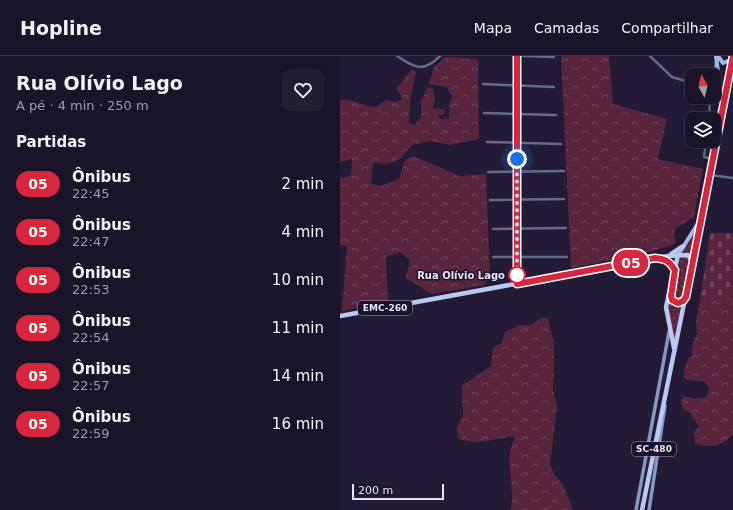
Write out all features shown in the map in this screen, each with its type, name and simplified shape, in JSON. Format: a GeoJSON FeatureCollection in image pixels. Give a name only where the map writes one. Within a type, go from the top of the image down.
{"type":"FeatureCollection","features":[{"type":"Feature","properties":{"kind":"highway"},"geometry":{"type":"LineString","coordinates":[[668,256],[683,246]]}},
{"type":"Feature","properties":{"kind":"highway"},"geometry":{"type":"LineString","coordinates":[[678,255],[688,255],[692,262]]}},
{"type":"Feature","properties":{"kind":"highway","name":"SC-480"},"geometry":{"type":"LineString","coordinates":[[674,354],[674,342],[669,327],[666,307],[678,255]]}},
{"type":"Feature","properties":{"kind":"highway","name":"EMC-260"},"geometry":{"type":"LineString","coordinates":[[340,316],[678,255]]}},
{"type":"Feature","properties":{"kind":"highway"},"geometry":{"type":"LineString","coordinates":[[655,258],[669,261],[675,270]]}},
{"type":"Feature","properties":{"kind":"highway","name":"SC-480"},"geometry":{"type":"LineString","coordinates":[[642,510],[692,262]]}},
{"type":"Feature","properties":{"kind":"highway"},"geometry":{"type":"LineString","coordinates":[[671,290],[671,298],[675,302],[681,302],[686,297]]}},
{"type":"Feature","properties":{"kind":"main road"},"geometry":{"type":"LineString","coordinates":[[717,57],[723,63],[733,57]]}},
{"type":"Feature","properties":{"kind":"main road"},"geometry":{"type":"LineString","coordinates":[[717,57],[722,110]]}},
{"type":"Feature","properties":{"kind":"main road","name":"SC-480"},"geometry":{"type":"LineString","coordinates":[[692,262],[733,57]]}},
{"type":"Feature","properties":{"kind":"main road","name":"SC-480"},"geometry":{"type":"LineString","coordinates":[[678,255],[702,217]]}},
{"type":"Feature","properties":{"kind":"main road"},"geometry":{"type":"LineString","coordinates":[[636,510],[667,351],[669,327]]}},
{"type":"Feature","properties":{"kind":"main road"},"geometry":{"type":"LineString","coordinates":[[649,510],[657,466],[666,389]]}},
{"type":"Feature","properties":{"kind":"street"},"geometry":{"type":"LineString","coordinates":[[397,56],[411,65],[423,67],[429,66],[440,56]]}},
{"type":"Feature","properties":{"kind":"street"},"geometry":{"type":"LineString","coordinates":[[517,56],[517,284]]}},
{"type":"Feature","properties":{"kind":"street"},"geometry":{"type":"LineString","coordinates":[[523,56],[554,57]]}},
{"type":"Feature","properties":{"kind":"street"},"geometry":{"type":"LineString","coordinates":[[650,56],[672,77],[685,81]]}},
{"type":"Feature","properties":{"kind":"street"},"geometry":{"type":"LineString","coordinates":[[715,68],[717,57]]}},
{"type":"Feature","properties":{"kind":"street"},"geometry":{"type":"LineString","coordinates":[[483,84],[554,87]]}},
{"type":"Feature","properties":{"kind":"street"},"geometry":{"type":"LineString","coordinates":[[484,113],[556,115]]}},
{"type":"Feature","properties":{"kind":"street"},"geometry":{"type":"LineString","coordinates":[[487,142],[561,144]]}},
{"type":"Feature","properties":{"kind":"street"},"geometry":{"type":"LineString","coordinates":[[705,148],[704,157],[713,159]]}},
{"type":"Feature","properties":{"kind":"street"},"geometry":{"type":"LineString","coordinates":[[488,172],[564,171]]}},
{"type":"Feature","properties":{"kind":"street"},"geometry":{"type":"LineString","coordinates":[[710,175],[733,178]]}},
{"type":"Feature","properties":{"kind":"street"},"geometry":{"type":"LineString","coordinates":[[490,200],[564,198]]}},
{"type":"Feature","properties":{"kind":"street"},"geometry":{"type":"LineString","coordinates":[[493,229],[566,228]]}},
{"type":"Feature","properties":{"kind":"street"},"geometry":{"type":"LineString","coordinates":[[493,257],[567,257]]}},
{"type":"Feature","properties":{"kind":"green space"},"geometry":{"type":"Polygon","coordinates":[[[561,56],[609,56],[613,104],[667,119],[658,159],[703,169],[694,217],[675,229],[675,244],[644,254],[571,268],[561,56]]]}},
{"type":"Feature","properties":{"kind":"green space"},"geometry":{"type":"Polygon","coordinates":[[[446,57],[478,59],[479,139],[451,145],[431,141],[412,145],[400,159],[385,164],[373,162],[371,184],[381,186],[399,179],[405,160],[413,156],[460,176],[486,174],[490,278],[484,285],[432,294],[406,278],[410,260],[400,252],[386,257],[388,302],[342,311],[347,246],[340,245],[340,178],[351,176],[352,159],[340,162],[340,100],[376,107],[386,100],[396,102],[402,99],[397,88],[411,70],[416,71],[410,101],[409,123],[414,125],[421,118],[421,101],[428,87],[433,89],[435,100],[432,108],[444,109],[445,113],[439,116],[440,119],[449,118],[449,104],[452,97],[447,87],[429,84],[434,67],[446,57]]]}},
{"type":"Feature","properties":{"kind":"green space"},"geometry":{"type":"Polygon","coordinates":[[[710,233],[733,233],[733,299],[700,299],[710,233]]]}},
{"type":"Feature","properties":{"kind":"green space"},"geometry":{"type":"Polygon","coordinates":[[[695,234],[692,253],[681,253],[695,234]]]}},
{"type":"Feature","properties":{"kind":"green space"},"geometry":{"type":"Polygon","coordinates":[[[682,257],[686,257],[690,262],[683,298],[677,301],[673,299],[672,293],[679,260],[682,257]]]}},
{"type":"Feature","properties":{"kind":"green space"},"geometry":{"type":"Polygon","coordinates":[[[700,299],[733,299],[733,434],[725,442],[711,446],[695,444],[694,432],[699,427],[690,413],[683,409],[681,400],[683,396],[694,399],[705,398],[709,392],[709,388],[705,382],[688,380],[684,378],[684,370],[688,359],[692,355],[693,342],[697,334],[696,321],[700,299]]]}},
{"type":"Feature","properties":{"kind":"green space"},"geometry":{"type":"Polygon","coordinates":[[[669,300],[673,304],[681,305],[675,338],[668,315],[669,300]]]}},
{"type":"Feature","properties":{"kind":"green space"},"geometry":{"type":"Polygon","coordinates":[[[542,318],[548,318],[554,345],[553,389],[557,407],[550,464],[554,474],[561,482],[566,492],[573,510],[510,510],[512,494],[510,457],[514,440],[513,436],[478,442],[458,438],[457,428],[463,414],[462,386],[491,366],[493,348],[502,343],[505,332],[520,325],[531,325],[542,318]]]}},
{"type":"Feature","properties":{"kind":"bus line","name":"05"},"geometry":{"type":"LineString","coordinates":[[517,56],[517,284],[655,258],[669,261],[675,270],[671,298],[678,303],[683,301],[686,297],[722,110],[731,74],[733,56]]}},
{"type":"Feature","properties":{"kind":"place","name":"Rua Olívio Lago"},"geometry":{"type":"Point","coordinates":[517,275]}},
{"type":"Feature","properties":{"kind":"route"},"geometry":{"type":"LineString","coordinates":[[517,159],[517,275]]}}]}
